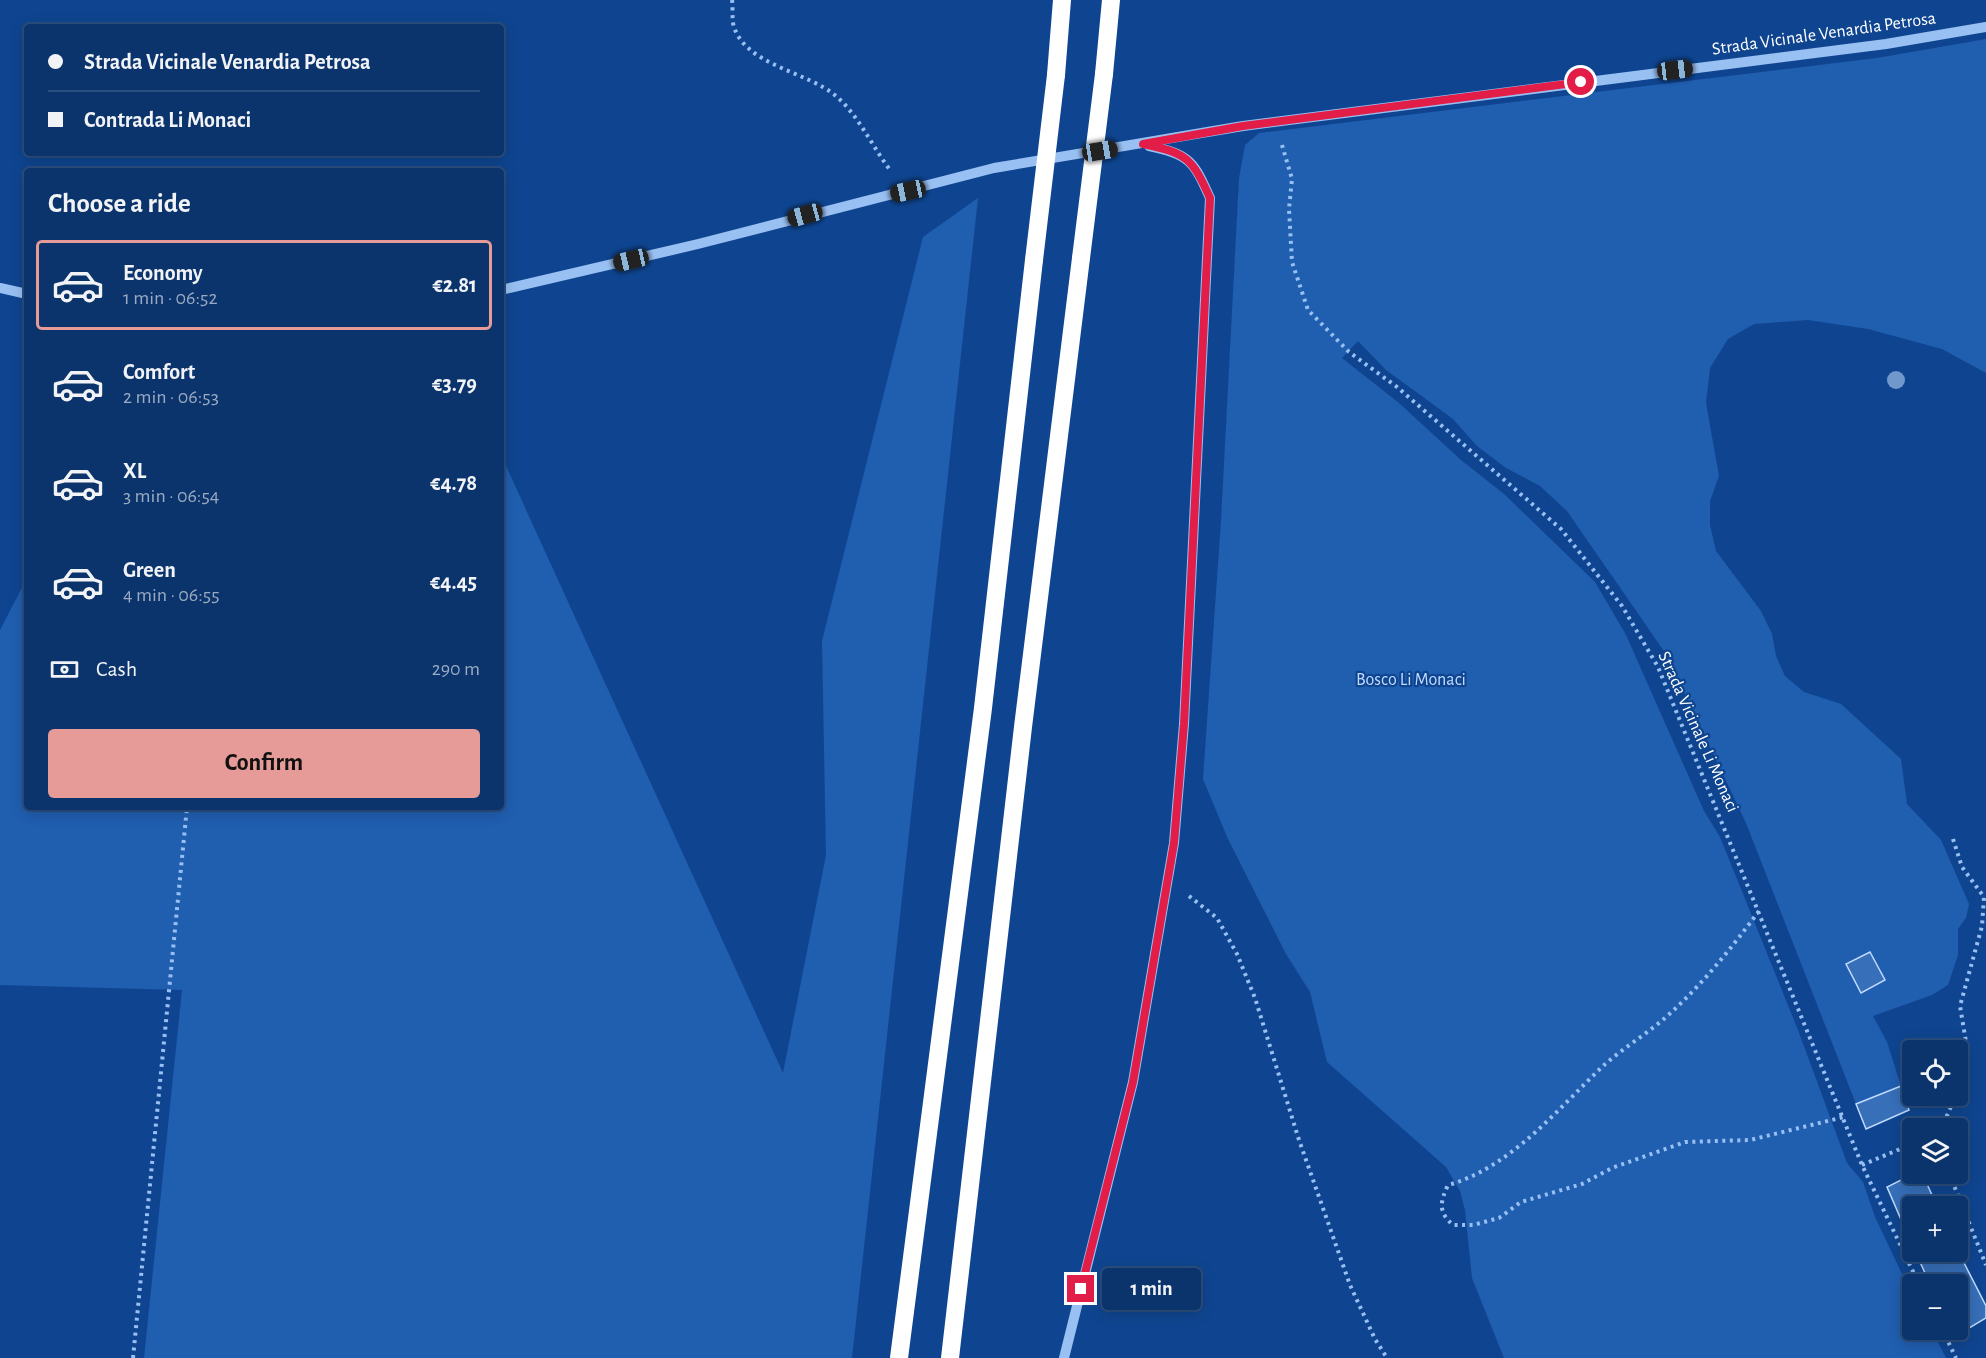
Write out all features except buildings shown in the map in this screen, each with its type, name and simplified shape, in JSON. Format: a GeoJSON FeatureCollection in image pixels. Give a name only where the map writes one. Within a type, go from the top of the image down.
{"type":"FeatureCollection","features":[{"type":"Feature","properties":{"kind":"highway"},"geometry":{"type":"LineString","coordinates":[[899,1358],[983,708],[1056,75],[1062,0]]}},
{"type":"Feature","properties":{"kind":"highway"},"geometry":{"type":"LineString","coordinates":[[950,1358],[1023,727],[1112,0]]}},
{"type":"Feature","properties":{"kind":"street","name":"Strada Vicinale Venardia Petrosa"},"geometry":{"type":"LineString","coordinates":[[504,289],[994,168],[1269,123],[1886,44],[1986,27]]}},
{"type":"Feature","properties":{"kind":"street"},"geometry":{"type":"LineString","coordinates":[[1064,1358],[1133,1082],[1168,882],[1184,724],[1210,198],[1197,168],[1175,151],[1143,144]]}},
{"type":"Feature","properties":{"kind":"street"},"geometry":{"type":"LineString","coordinates":[[0,288],[24,293]]}},
{"type":"Feature","properties":{"kind":"path"},"geometry":{"type":"LineString","coordinates":[[732,0],[733,23],[742,43],[774,64],[812,81],[835,95],[855,117],[881,158],[908,191]]}},
{"type":"Feature","properties":{"kind":"path","name":"Strada Vicinale Li Monaci"},"geometry":{"type":"LineString","coordinates":[[1269,123],[1286,152],[1292,179],[1289,209],[1292,262],[1308,310],[1349,352],[1397,387],[1561,529],[1622,606],[1658,667],[1862,1165],[1914,1274]]}},
{"type":"Feature","properties":{"kind":"path"},"geometry":{"type":"LineString","coordinates":[[133,1358],[187,810]]}},
{"type":"Feature","properties":{"kind":"path"},"geometry":{"type":"LineString","coordinates":[[1953,839],[1962,867],[1984,897],[1983,926],[1960,1006],[1966,1040]]}},
{"type":"Feature","properties":{"kind":"path"},"geometry":{"type":"LineString","coordinates":[[1168,882],[1218,918],[1237,954],[1255,998],[1299,1140],[1350,1285],[1375,1339],[1387,1358]]}},
{"type":"Feature","properties":{"kind":"path"},"geometry":{"type":"LineString","coordinates":[[1759,911],[1712,973],[1665,1018],[1606,1064],[1515,1149],[1487,1168],[1464,1180],[1448,1185],[1440,1202],[1443,1217],[1453,1225],[1473,1225],[1499,1218],[1521,1202],[1582,1184],[1612,1168],[1685,1142],[1750,1140],[1844,1117]]}},
{"type":"Feature","properties":{"kind":"path"},"geometry":{"type":"LineString","coordinates":[[1862,1165],[1902,1148]]}},
{"type":"Feature","properties":{"kind":"path"},"geometry":{"type":"LineString","coordinates":[[1953,1184],[1986,1265]]}},
{"type":"Feature","properties":{"kind":"path"},"geometry":{"type":"LineString","coordinates":[[1947,1340],[1956,1358]]}},
{"type":"Feature","properties":{"kind":"green space","name":"Bosco Li Monaci"},"geometry":{"type":"Polygon","coordinates":[[[1986,39],[1986,373],[1942,349],[1868,329],[1808,320],[1754,324],[1728,339],[1710,368],[1706,403],[1719,476],[1710,501],[1710,525],[1716,551],[1761,611],[1772,634],[1776,656],[1785,676],[1804,692],[1841,704],[1901,759],[1907,804],[1941,840],[1969,904],[1966,918],[1958,929],[1958,955],[1948,985],[1932,995],[1873,1016],[1887,1042],[1901,1086],[1856,1104],[1746,823],[1666,654],[1567,511],[1540,486],[1506,468],[1477,446],[1453,419],[1386,370],[1358,341],[1342,358],[1399,403],[1461,460],[1504,494],[1595,582],[1626,635],[1704,811],[1720,837],[1798,1030],[1847,1163],[1863,1182],[1875,1217],[1902,1274],[1902,1340],[1937,1340],[1946,1358],[1504,1358],[1472,1278],[1465,1210],[1460,1191],[1446,1167],[1327,1062],[1310,992],[1286,954],[1228,839],[1203,779],[1221,521],[1239,178],[1245,145],[1259,133],[1877,58],[1986,39]]]}},
{"type":"Feature","properties":{"kind":"green space"},"geometry":{"type":"Polygon","coordinates":[[[978,198],[852,1358],[144,1358],[182,990],[0,985],[0,630],[24,584],[24,810],[504,810],[504,462],[783,1073],[826,855],[822,641],[923,237],[978,198]]]}},
{"type":"Feature","properties":{"kind":"route"},"geometry":{"type":"LineString","coordinates":[[1081,1289],[1133,1082],[1156,959],[1174,843],[1184,724],[1210,198],[1197,168],[1175,151],[1143,144],[1243,126],[1581,82]]}}]}
